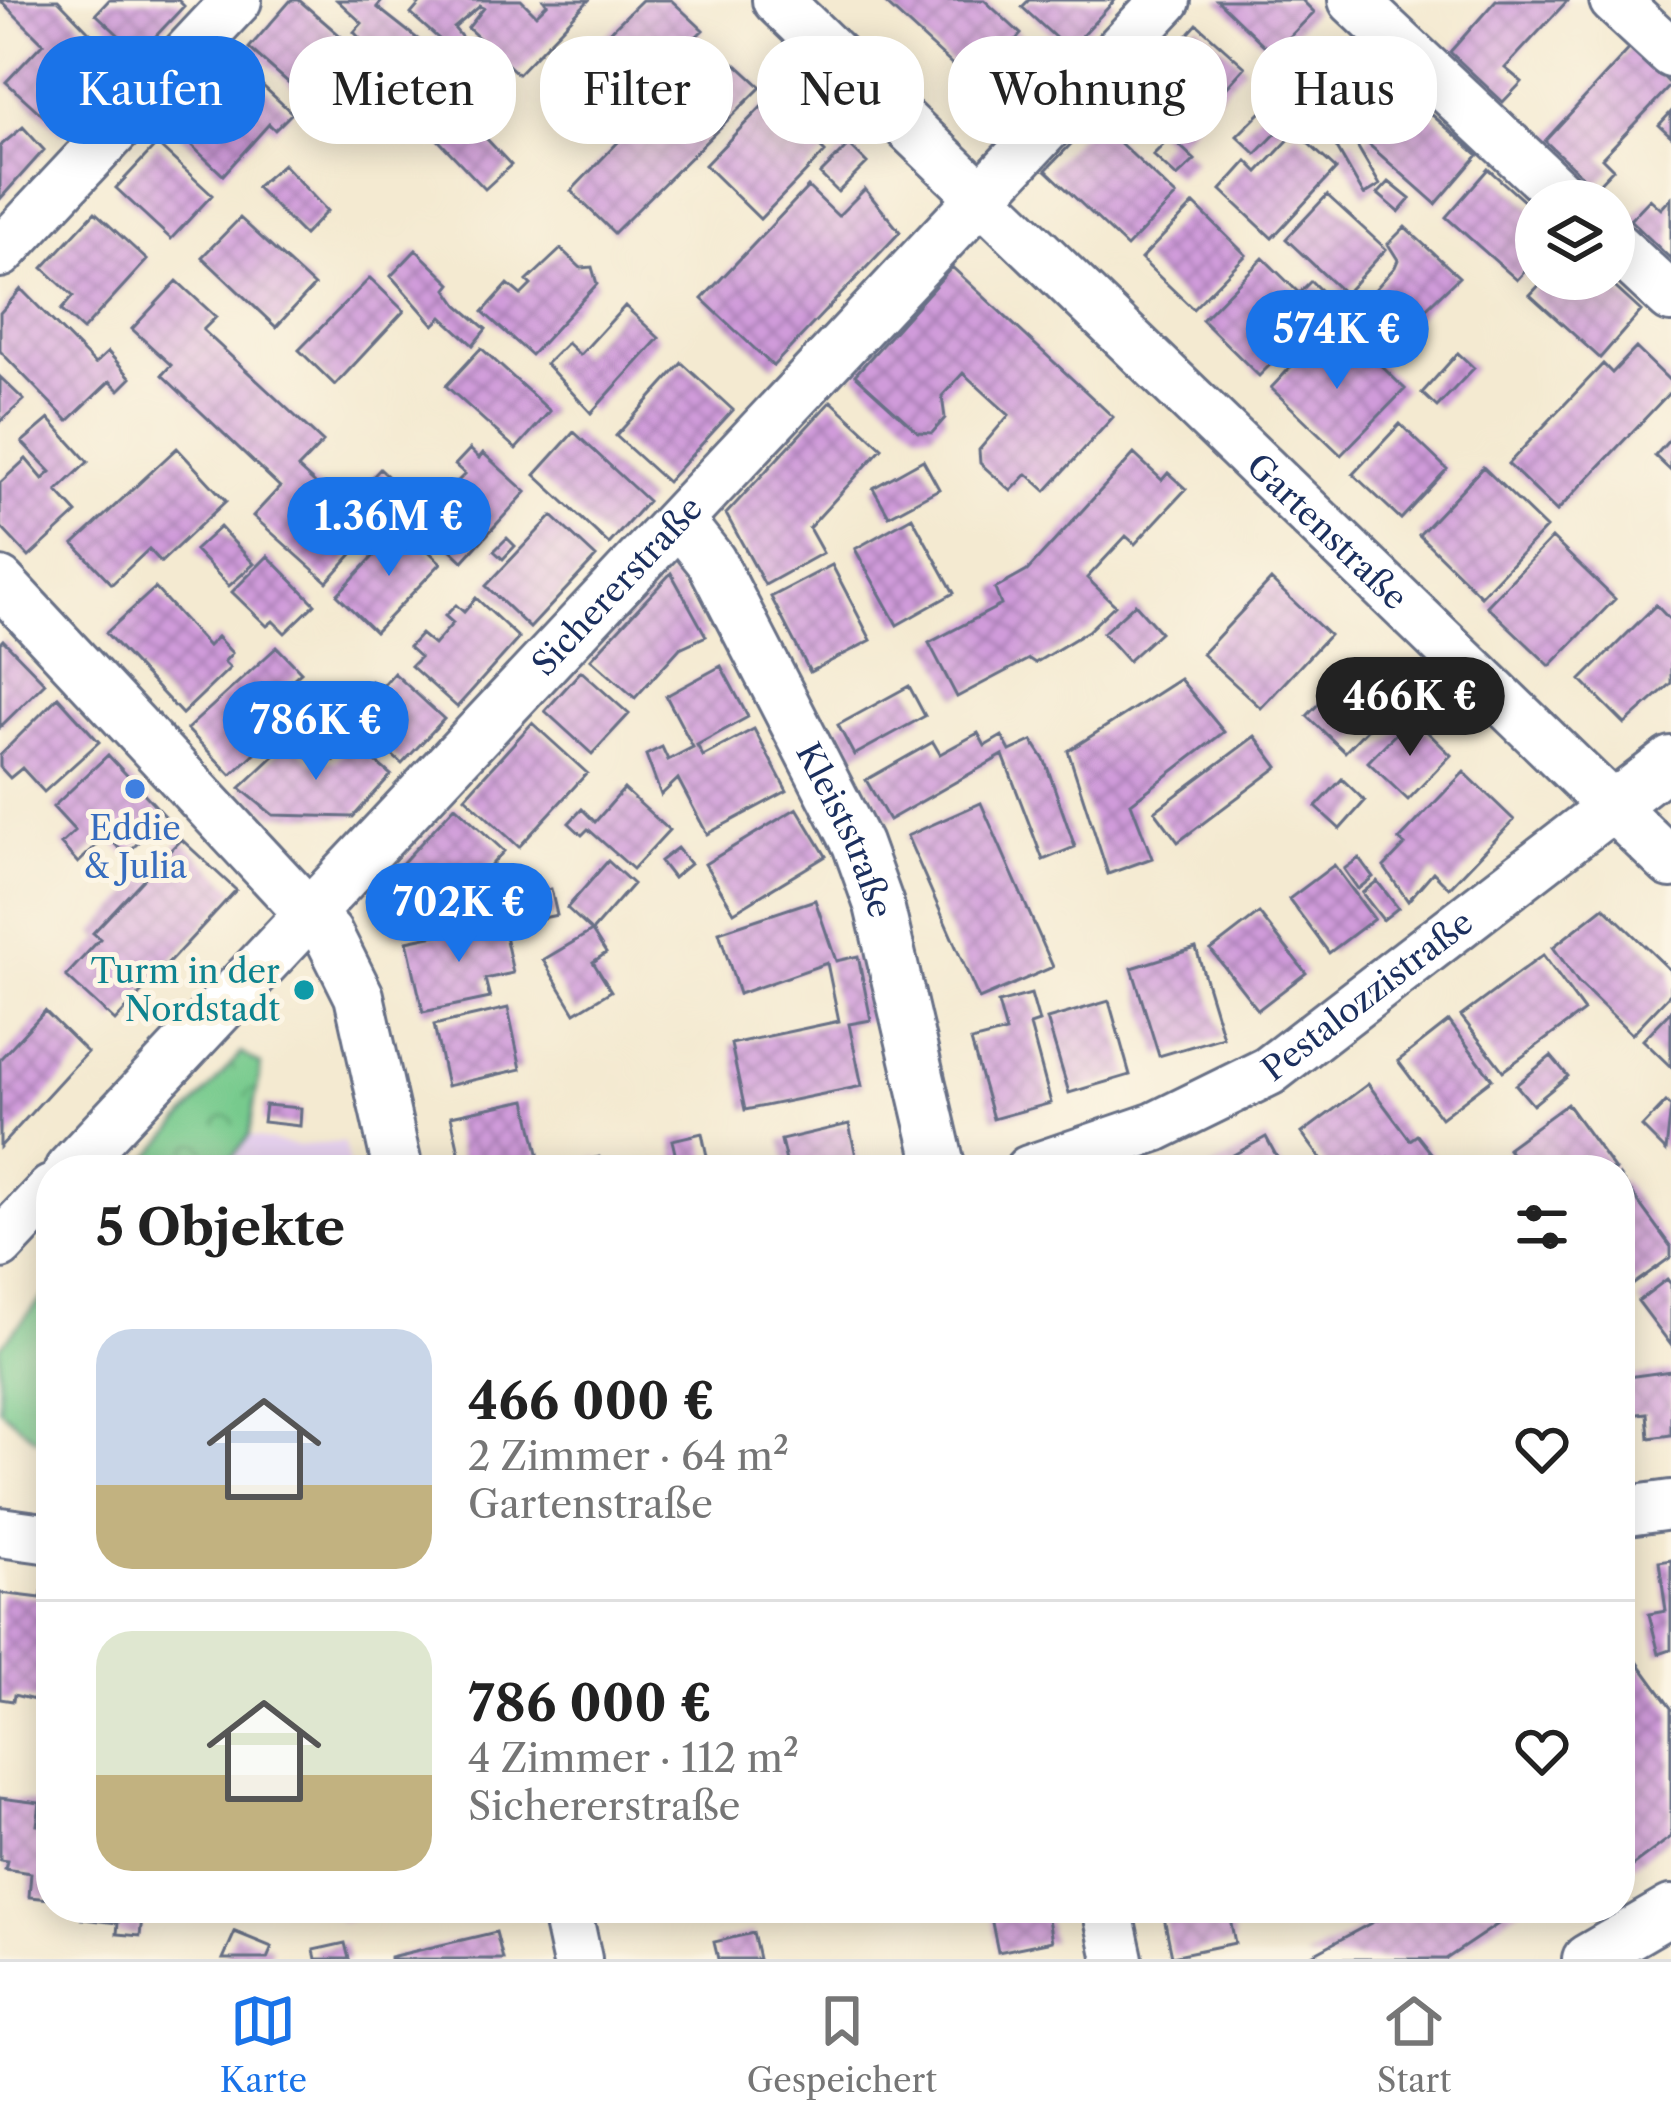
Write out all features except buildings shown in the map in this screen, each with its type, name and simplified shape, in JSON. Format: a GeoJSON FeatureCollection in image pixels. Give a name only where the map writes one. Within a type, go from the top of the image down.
{"type":"FeatureCollection","features":[{"type":"Feature","properties":{"kind":"street"},"geometry":{"type":"LineString","coordinates":[[0,253],[237,0]]}},
{"type":"Feature","properties":{"kind":"street","name":"Gartenstraße"},"geometry":{"type":"LineString","coordinates":[[777,0],[1671,863]]}},
{"type":"Feature","properties":{"kind":"street","name":"Sichererstraße"},"geometry":{"type":"LineString","coordinates":[[83,1155],[1166,0]]}},
{"type":"Feature","properties":{"kind":"street"},"geometry":{"type":"LineString","coordinates":[[1353,0],[1545,180]]}},
{"type":"Feature","properties":{"kind":"street"},"geometry":{"type":"LineString","coordinates":[[1614,0],[1671,53]]}},
{"type":"Feature","properties":{"kind":"street"},"geometry":{"type":"LineString","coordinates":[[1635,264],[1671,298]]}},
{"type":"Feature","properties":{"kind":"street","name":"Kleiststraße"},"geometry":{"type":"LineString","coordinates":[[680,522],[711,561],[856,844],[879,904],[937,1155]]}},
{"type":"Feature","properties":{"kind":"street"},"geometry":{"type":"LineString","coordinates":[[0,582],[308,913],[348,967],[395,1155]]}},
{"type":"Feature","properties":{"kind":"street","name":"Pestalozzistraße"},"geometry":{"type":"LineString","coordinates":[[1073,1155],[1155,1127],[1269,1071],[1671,761]]}},
{"type":"Feature","properties":{"kind":"street"},"geometry":{"type":"LineString","coordinates":[[0,1244],[36,1206]]}},
{"type":"Feature","properties":{"kind":"street"},"geometry":{"type":"LineString","coordinates":[[1635,1510],[1671,1505]]}},
{"type":"Feature","properties":{"kind":"street"},"geometry":{"type":"LineString","coordinates":[[0,1532],[36,1537]]}},
{"type":"Feature","properties":{"kind":"street"},"geometry":{"type":"LineString","coordinates":[[1587,1959],[1671,1910]]}},
{"type":"Feature","properties":{"kind":"street"},"geometry":{"type":"LineString","coordinates":[[570,1923],[578,1959]]}},
{"type":"Feature","properties":{"kind":"street"},"geometry":{"type":"LineString","coordinates":[[1110,1923],[1118,1959]]}},
{"type":"Feature","properties":{"kind":"shaded area"},"geometry":{"type":"Polygon","coordinates":[[[249,1136],[297,1146],[344,1142],[347,1155],[234,1155],[249,1136]]]}},
{"type":"Feature","properties":{"kind":"green space"},"geometry":{"type":"Polygon","coordinates":[[[241,1053],[261,1065],[249,1136],[234,1155],[151,1155],[241,1053]]]}},
{"type":"Feature","properties":{"kind":"green space"},"geometry":{"type":"Polygon","coordinates":[[[36,1305],[36,1440],[0,1409],[0,1347],[36,1305]]]}},
{"type":"Feature","properties":{"kind":"place","name":"Eddie & Julia"},"geometry":{"type":"Point","coordinates":[135,789]}},
{"type":"Feature","properties":{"kind":"place","name":"Turm in der Nordstadt"},"geometry":{"type":"Point","coordinates":[304,990]}}]}
